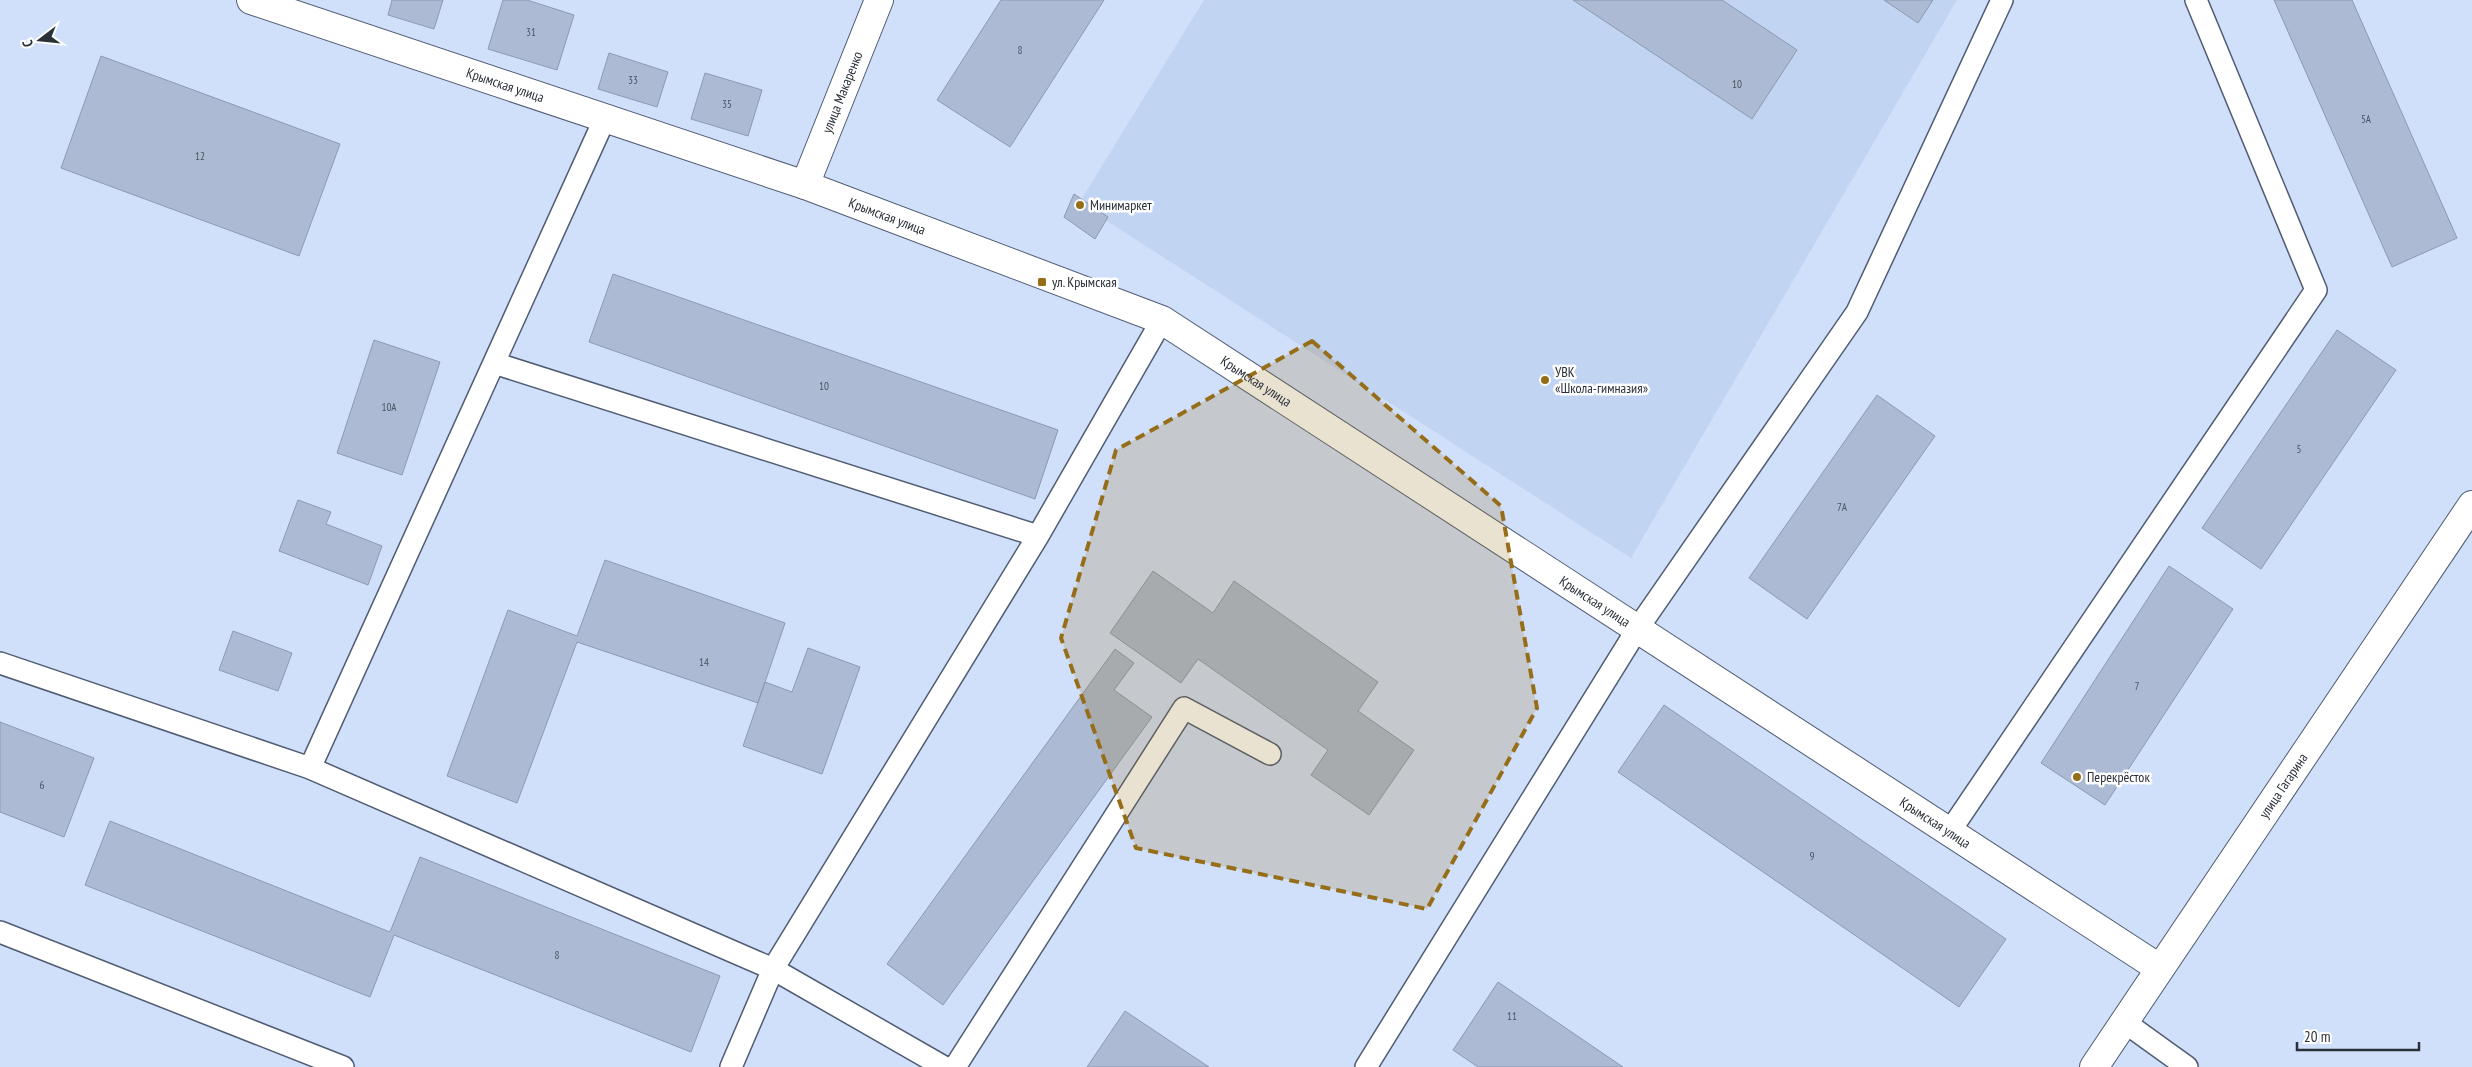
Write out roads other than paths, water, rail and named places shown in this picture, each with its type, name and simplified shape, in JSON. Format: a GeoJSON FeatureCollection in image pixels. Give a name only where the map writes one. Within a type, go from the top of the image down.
{"type":"FeatureCollection","features":[{"type":"Feature","properties":{"kind":"street","name":"Крымская улица"},"geometry":{"type":"LineString","coordinates":[[251,0],[805,185],[1162,320],[2159,968]]}},
{"type":"Feature","properties":{"kind":"street","name":"улица Макаренко"},"geometry":{"type":"LineString","coordinates":[[805,185],[879,0]]}},
{"type":"Feature","properties":{"kind":"street","name":"улица Гагарина"},"geometry":{"type":"LineString","coordinates":[[2094,1067],[2123,1021],[2472,505]]}},
{"type":"Feature","properties":{"kind":"lane"},"geometry":{"type":"LineString","coordinates":[[1366,1067],[1638,628],[1856,312],[2002,0]]}},
{"type":"Feature","properties":{"kind":"lane"},"geometry":{"type":"LineString","coordinates":[[1950,832],[2316,290],[2196,0]]}},
{"type":"Feature","properties":{"kind":"lane"},"geometry":{"type":"LineString","coordinates":[[310,768],[605,118]]}},
{"type":"Feature","properties":{"kind":"lane"},"geometry":{"type":"LineString","coordinates":[[731,1067],[773,969],[1038,536],[1162,320]]}},
{"type":"Feature","properties":{"kind":"lane"},"geometry":{"type":"LineString","coordinates":[[494,363],[1038,536]]}},
{"type":"Feature","properties":{"kind":"lane"},"geometry":{"type":"LineString","coordinates":[[0,663],[310,768],[773,969],[944,1067]]}},
{"type":"Feature","properties":{"kind":"lane"},"geometry":{"type":"LineString","coordinates":[[955,1067],[1184,708],[1270,754]]}},
{"type":"Feature","properties":{"kind":"lane"},"geometry":{"type":"LineString","coordinates":[[0,932],[343,1067]]}},
{"type":"Feature","properties":{"kind":"lane"},"geometry":{"type":"LineString","coordinates":[[2123,1021],[2187,1067]]}},
{"type":"Feature","properties":{"kind":"place","name":"Минимаркет"},"geometry":{"type":"Point","coordinates":[1080,205]}},
{"type":"Feature","properties":{"kind":"place","name":"ул. Крымская"},"geometry":{"type":"Point","coordinates":[1042,282]}},
{"type":"Feature","properties":{"kind":"place","name":"УВК «Школа-гимназия»"},"geometry":{"type":"Point","coordinates":[1545,380]}},
{"type":"Feature","properties":{"kind":"place","name":"Перекрёсток"},"geometry":{"type":"Point","coordinates":[2077,777]}}]}
